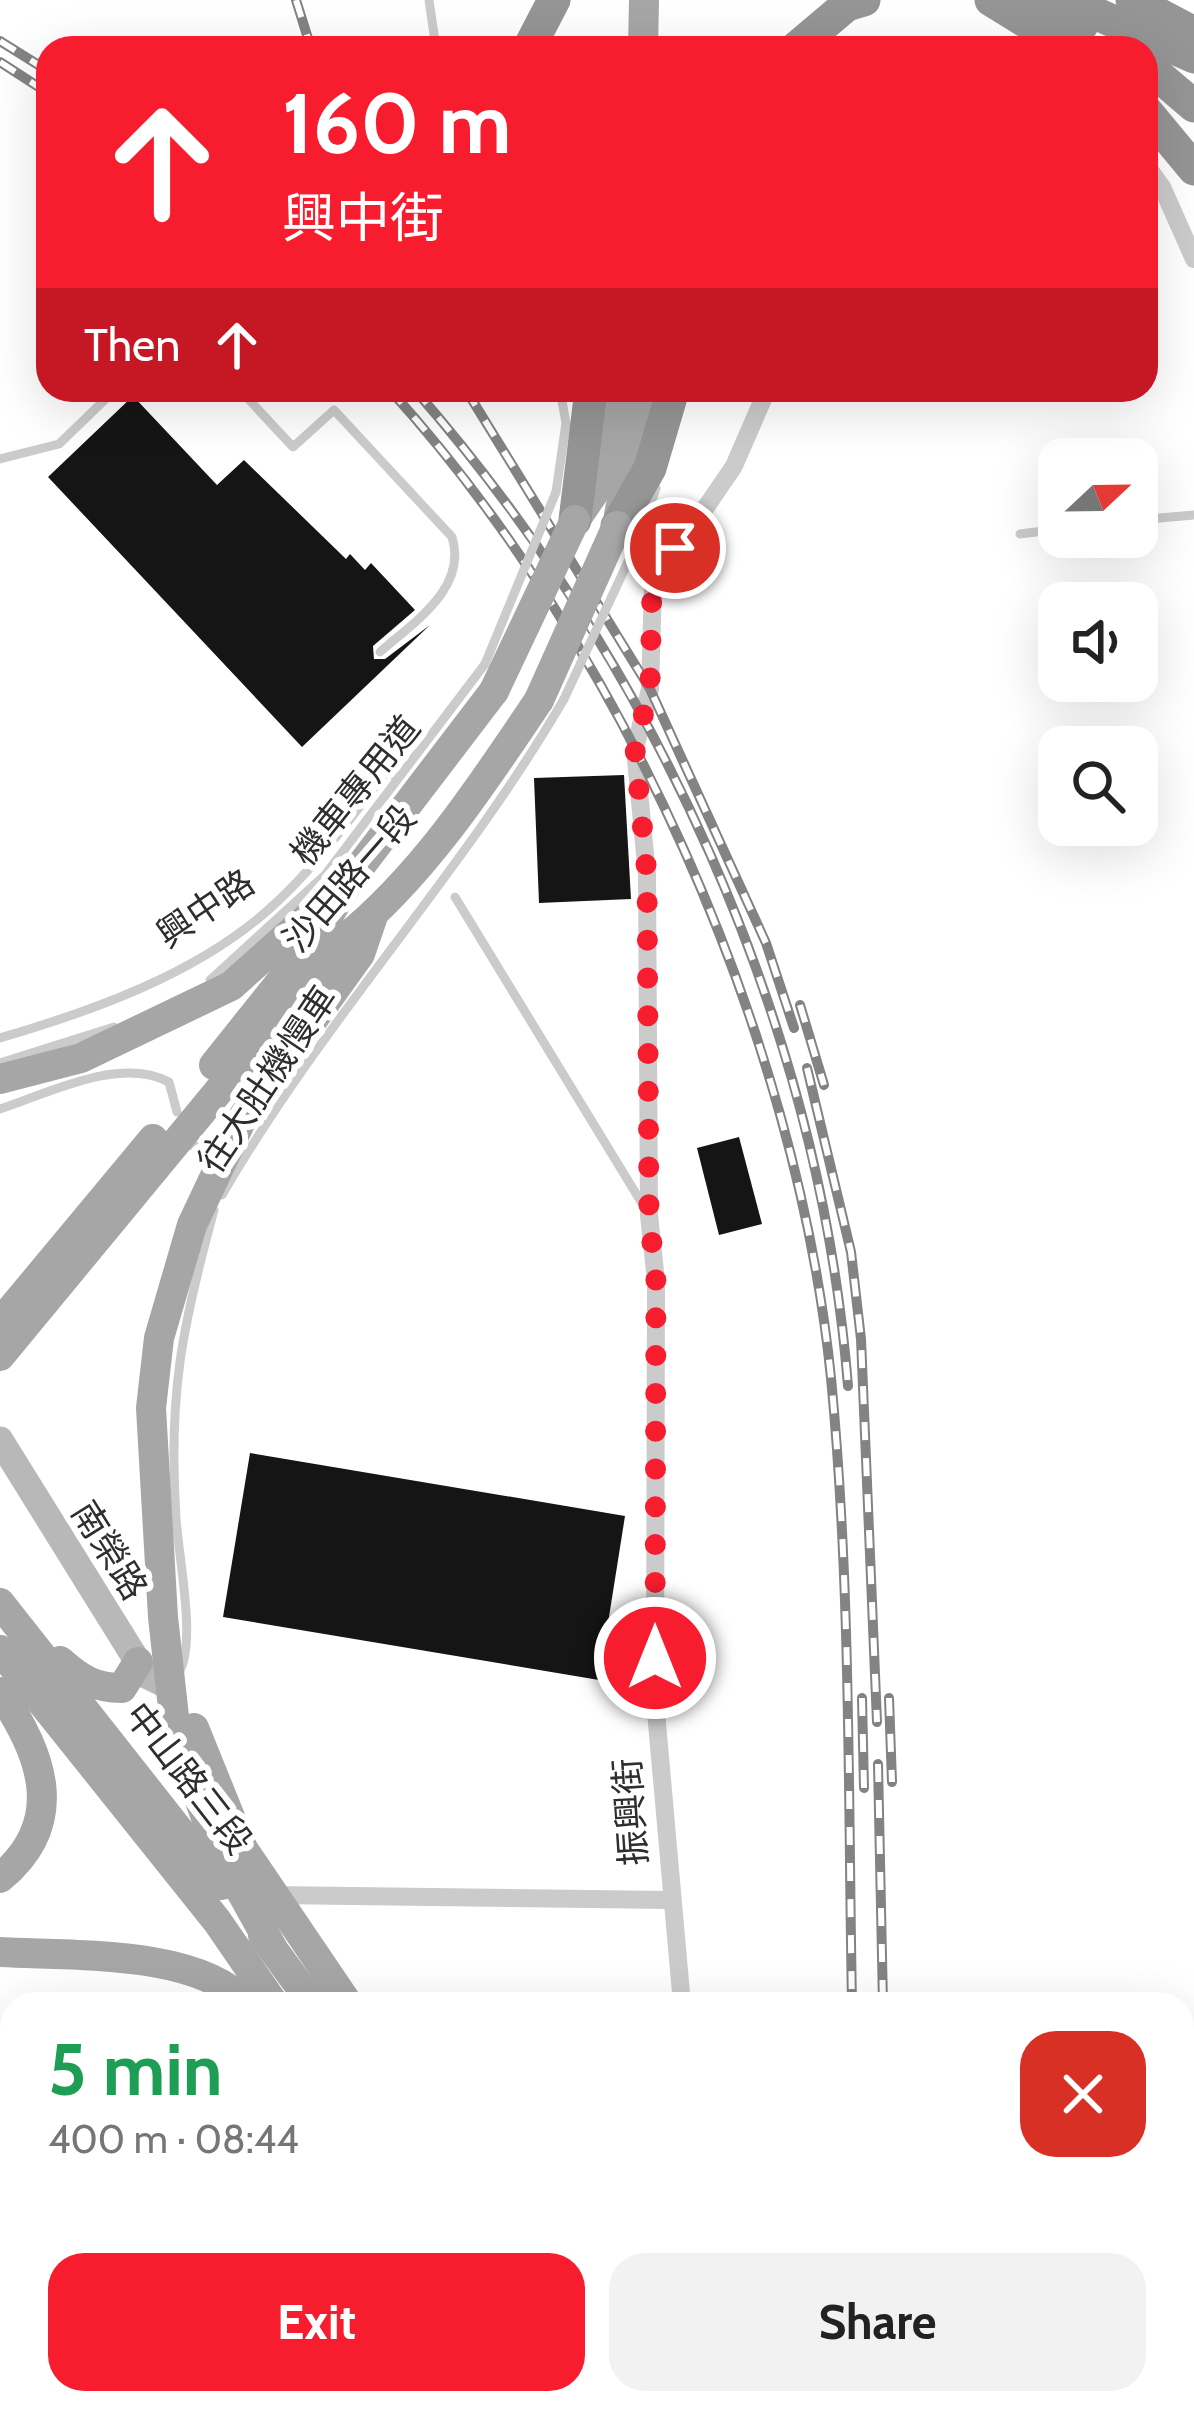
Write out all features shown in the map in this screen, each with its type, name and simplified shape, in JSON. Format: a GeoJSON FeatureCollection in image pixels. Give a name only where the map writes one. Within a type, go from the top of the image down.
{"type":"FeatureCollection","features":[{"type":"Feature","properties":{"kind":"highway"},"geometry":{"type":"LineString","coordinates":[[535,36],[554,0]]}},
{"type":"Feature","properties":{"kind":"highway"},"geometry":{"type":"LineString","coordinates":[[810,36],[847,5],[864,0]]}},
{"type":"Feature","properties":{"kind":"highway"},"geometry":{"type":"LineString","coordinates":[[992,0],[1050,36]]}},
{"type":"Feature","properties":{"kind":"highway"},"geometry":{"type":"LineString","coordinates":[[1029,0],[1105,36]]}},
{"type":"Feature","properties":{"kind":"highway"},"geometry":{"type":"LineString","coordinates":[[1065,0],[1146,36]]}},
{"type":"Feature","properties":{"kind":"highway"},"geometry":{"type":"LineString","coordinates":[[1132,0],[1194,33]]}},
{"type":"Feature","properties":{"kind":"highway"},"geometry":{"type":"LineString","coordinates":[[1158,41],[1194,57]]}},
{"type":"Feature","properties":{"kind":"highway"},"geometry":{"type":"LineString","coordinates":[[1158,59],[1194,74]]}},
{"type":"Feature","properties":{"kind":"highway"},"geometry":{"type":"LineString","coordinates":[[1158,75],[1194,106]]}},
{"type":"Feature","properties":{"kind":"highway"},"geometry":{"type":"LineString","coordinates":[[1158,126],[1194,169]]}},
{"type":"Feature","properties":{"kind":"highway"},"geometry":{"type":"LineString","coordinates":[[566,506],[588,402]]}},
{"type":"Feature","properties":{"kind":"highway"},"geometry":{"type":"LineString","coordinates":[[629,530],[676,402]]}},
{"type":"Feature","properties":{"kind":"main road"},"geometry":{"type":"LineString","coordinates":[[643,36],[644,0]]}},
{"type":"Feature","properties":{"kind":"main road"},"geometry":{"type":"LineString","coordinates":[[662,36],[663,0]]}},
{"type":"Feature","properties":{"kind":"main road","name":"沙田路一段"},"geometry":{"type":"LineString","coordinates":[[0,1323],[94,1236],[177,1112],[314,940],[349,881],[489,678],[566,506],[593,494],[617,402]]}},
{"type":"Feature","properties":{"kind":"main road","name":"沙田路一段"},"geometry":{"type":"LineString","coordinates":[[0,1361],[94,1236],[344,939],[373,916],[552,699],[629,530],[642,402]]}},
{"type":"Feature","properties":{"kind":"main road","name":"沙田路一段"},"geometry":{"type":"LineString","coordinates":[[0,1079],[81,1058],[231,986],[349,881]]}},
{"type":"Feature","properties":{"kind":"main road"},"geometry":{"type":"LineString","coordinates":[[273,1949],[218,1848],[176,1735],[151,1408],[171,1287],[192,1225],[237,1152],[243,1117],[360,953],[373,916]]}},
{"type":"Feature","properties":{"kind":"main road","name":"中山路三段"},"geometry":{"type":"LineString","coordinates":[[0,1603],[12,1641],[266,1992]]}},
{"type":"Feature","properties":{"kind":"main road"},"geometry":{"type":"LineString","coordinates":[[12,1641],[89,1684],[122,1688],[138,1662]]}},
{"type":"Feature","properties":{"kind":"main road","name":"中山路三段"},"geometry":{"type":"LineString","coordinates":[[12,1641],[304,1992]]}},
{"type":"Feature","properties":{"kind":"main road","name":"中山路三段"},"geometry":{"type":"LineString","coordinates":[[170,1687],[198,1736],[244,1849],[340,1992]]}},
{"type":"Feature","properties":{"kind":"main road"},"geometry":{"type":"LineString","coordinates":[[0,1692],[40,1759],[43,1789],[28,1844],[0,1874]]}},
{"type":"Feature","properties":{"kind":"main road"},"geometry":{"type":"LineString","coordinates":[[0,1952],[143,1960],[193,1973],[236,1992]]}},
{"type":"Feature","properties":{"kind":"street"},"geometry":{"type":"LineString","coordinates":[[1158,188],[1194,259]]}},
{"type":"Feature","properties":{"kind":"street","name":"振興街"},"geometry":{"type":"LineString","coordinates":[[681,1992],[655,1701],[656,1281],[649,1215],[647,875],[635,749],[650,688],[652,585],[734,466],[762,402]]}},
{"type":"Feature","properties":{"kind":"street","name":"南榮路"},"geometry":{"type":"LineString","coordinates":[[0,1440],[146,1675],[170,1687]]}},
{"type":"Feature","properties":{"kind":"street","name":"振興街"},"geometry":{"type":"LineString","coordinates":[[272,1895],[670,1900]]}},
{"type":"Feature","properties":{"kind":"lane"},"geometry":{"type":"LineString","coordinates":[[429,0],[434,36]]}},
{"type":"Feature","properties":{"kind":"lane"},"geometry":{"type":"LineString","coordinates":[[0,459],[59,444],[103,402]]}},
{"type":"Feature","properties":{"kind":"lane"},"geometry":{"type":"LineString","coordinates":[[251,402],[293,447],[334,410],[452,537],[453,575],[433,605],[380,652]]}},
{"type":"Feature","properties":{"kind":"lane"},"geometry":{"type":"LineString","coordinates":[[562,402],[566,506]]}},
{"type":"Feature","properties":{"kind":"lane"},"geometry":{"type":"LineString","coordinates":[[1158,518],[1194,515]]}},
{"type":"Feature","properties":{"kind":"lane"},"geometry":{"type":"LineString","coordinates":[[1020,534],[1038,532]]}},
{"type":"Feature","properties":{"kind":"lane","name":"機車專用道"},"geometry":{"type":"LineString","coordinates":[[0,1063],[122,1024],[220,975],[325,875],[489,678]]}},
{"type":"Feature","properties":{"kind":"lane","name":"往大肚機慢車"},"geometry":{"type":"LineString","coordinates":[[237,1152],[513,788],[552,699]]}},
{"type":"Feature","properties":{"kind":"lane","name":"興中路"},"geometry":{"type":"LineString","coordinates":[[0,1038],[72,1017],[226,940],[268,910],[389,770],[396,778]]}},
{"type":"Feature","properties":{"kind":"lane"},"geometry":{"type":"LineString","coordinates":[[455,897],[649,1215]]}},
{"type":"Feature","properties":{"kind":"lane"},"geometry":{"type":"LineString","coordinates":[[0,1108],[97,1077],[130,1073],[170,1082],[177,1112]]}},
{"type":"Feature","properties":{"kind":"lane"},"geometry":{"type":"LineString","coordinates":[[94,1236],[192,1142],[237,1152]]}},
{"type":"Feature","properties":{"kind":"lane"},"geometry":{"type":"LineString","coordinates":[[0,1702],[34,1761],[36,1789],[22,1840],[0,1874]]}},
{"type":"Feature","properties":{"kind":"building"},"geometry":{"type":"Polygon","coordinates":[[[127,402],[139,402],[217,485],[244,460],[346,559],[350,554],[365,570],[371,563],[415,610],[373,646],[374,659],[385,659],[430,625],[302,747],[48,477],[127,402]]]}},
{"type":"Feature","properties":{"kind":"building"},"geometry":{"type":"Polygon","coordinates":[[[624,775],[631,899],[539,903],[534,778],[624,775]]]}},
{"type":"Feature","properties":{"kind":"building"},"geometry":{"type":"Polygon","coordinates":[[[739,1137],[762,1224],[719,1235],[697,1148],[739,1137]]]}},
{"type":"Feature","properties":{"kind":"building"},"geometry":{"type":"Polygon","coordinates":[[[250,1453],[625,1516],[599,1680],[223,1617],[250,1453]]]}},
{"type":"Feature","properties":{"kind":"railway"},"geometry":{"type":"LineString","coordinates":[[296,0],[307,36]]}},
{"type":"Feature","properties":{"kind":"railway"},"geometry":{"type":"LineString","coordinates":[[0,41],[36,64]]}},
{"type":"Feature","properties":{"kind":"railway"},"geometry":{"type":"LineString","coordinates":[[0,62],[36,85]]}},
{"type":"Feature","properties":{"kind":"railway"},"geometry":{"type":"LineString","coordinates":[[400,402],[474,492],[552,604],[622,724],[684,851],[737,981],[780,1114],[812,1247],[831,1378],[848,1691],[852,1992]]}},
{"type":"Feature","properties":{"kind":"railway"},"geometry":{"type":"LineString","coordinates":[[425,402],[501,497],[579,610],[649,730],[710,854],[761,983],[802,1115],[831,1250],[848,1386]]}},
{"type":"Feature","properties":{"kind":"railway"},"geometry":{"type":"LineString","coordinates":[[473,402],[650,689],[766,943],[794,1028]]}},
{"type":"Feature","properties":{"kind":"railway"},"geometry":{"type":"LineString","coordinates":[[800,1005],[824,1085]]}},
{"type":"Feature","properties":{"kind":"railway"},"geometry":{"type":"LineString","coordinates":[[807,1068],[851,1252],[861,1339],[877,1722]]}},
{"type":"Feature","properties":{"kind":"railway"},"geometry":{"type":"LineString","coordinates":[[862,1698],[864,1788]]}},
{"type":"Feature","properties":{"kind":"railway"},"geometry":{"type":"LineString","coordinates":[[889,1698],[892,1782]]}},
{"type":"Feature","properties":{"kind":"railway"},"geometry":{"type":"LineString","coordinates":[[878,1764],[883,1992]]}},
{"type":"Feature","properties":{"kind":"route"},"geometry":{"type":"LineString","coordinates":[[655,1658],[656,1281],[649,1215],[647,875],[635,749],[650,688],[652,585],[675,548]]}}]}
